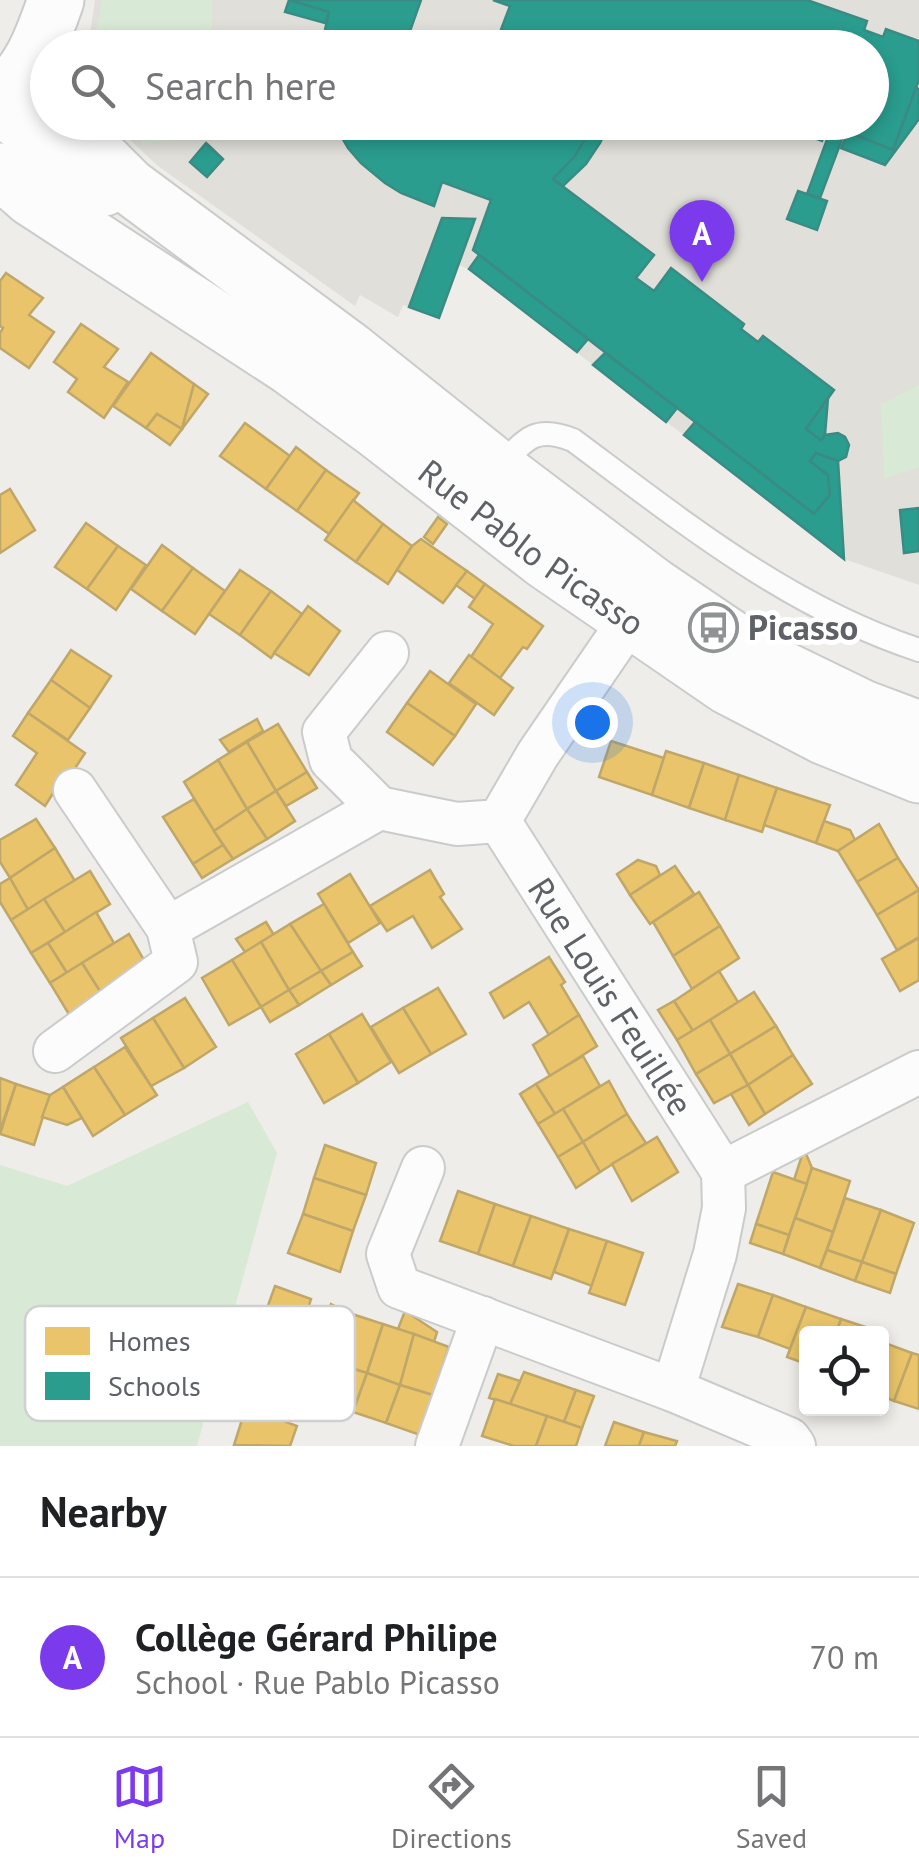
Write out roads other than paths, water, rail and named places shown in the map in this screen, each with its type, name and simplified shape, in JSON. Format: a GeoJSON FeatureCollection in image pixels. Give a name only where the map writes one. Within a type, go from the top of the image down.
{"type":"FeatureCollection","features":[{"type":"Feature","properties":{"kind":"street"},"geometry":{"type":"LineString","coordinates":[[45,30],[56,0]]}},
{"type":"Feature","properties":{"kind":"street"},"geometry":{"type":"LineString","coordinates":[[63,30],[64,0]]}},
{"type":"Feature","properties":{"kind":"street"},"geometry":{"type":"LineString","coordinates":[[0,95],[12,87],[30,60]]}},
{"type":"Feature","properties":{"kind":"street","name":"Rue Pablo Picasso"},"geometry":{"type":"LineString","coordinates":[[0,108],[30,129]]}},
{"type":"Feature","properties":{"kind":"street","name":"Rue Pablo Picasso"},"geometry":{"type":"LineString","coordinates":[[43,140],[131,206],[194,237]]}},
{"type":"Feature","properties":{"kind":"street","name":"Rue Pablo Picasso"},"geometry":{"type":"LineString","coordinates":[[87,140],[130,186],[350,350],[499,469],[727,686],[825,737],[919,775]]}},
{"type":"Feature","properties":{"kind":"street","name":"Rue Pablo Picasso"},"geometry":{"type":"LineString","coordinates":[[0,172],[30,198],[290,367],[545,561],[863,708],[919,730]]}},
{"type":"Feature","properties":{"kind":"street","name":"Rue Pablo Picasso"},"geometry":{"type":"LineString","coordinates":[[0,200],[166,286]]}},
{"type":"Feature","properties":{"kind":"street"},"geometry":{"type":"LineString","coordinates":[[387,653],[324,732],[331,760],[378,808],[457,824],[500,821],[538,754],[642,603]]}},
{"type":"Feature","properties":{"kind":"street"},"geometry":{"type":"LineString","coordinates":[[55,1051],[176,962],[168,928],[74,790]]}},
{"type":"Feature","properties":{"kind":"street"},"geometry":{"type":"LineString","coordinates":[[168,928],[378,808]]}},
{"type":"Feature","properties":{"kind":"street","name":"Rue Louis Feuillée"},"geometry":{"type":"LineString","coordinates":[[500,821],[723,1172]]}},
{"type":"Feature","properties":{"kind":"street"},"geometry":{"type":"LineString","coordinates":[[673,1390],[715,1254],[724,1208],[723,1172],[919,1072]]}},
{"type":"Feature","properties":{"kind":"street"},"geometry":{"type":"LineString","coordinates":[[424,1168],[388,1254],[399,1286],[673,1390],[789,1439],[794,1446]]}},
{"type":"Feature","properties":{"kind":"street"},"geometry":{"type":"LineString","coordinates":[[438,1446],[483,1318]]}},
{"type":"Feature","properties":{"kind":"lane"},"geometry":{"type":"LineString","coordinates":[[499,469],[528,438],[540,433],[573,440],[777,586],[840,620],[919,650]]}},
{"type":"Feature","properties":{"kind":"place","name":"Collège Gérard Philipe"},"geometry":{"type":"Point","coordinates":[702,282]}},
{"type":"Feature","properties":{"kind":"place","name":"Picasso"},"geometry":{"type":"Point","coordinates":[713,627]}}]}
